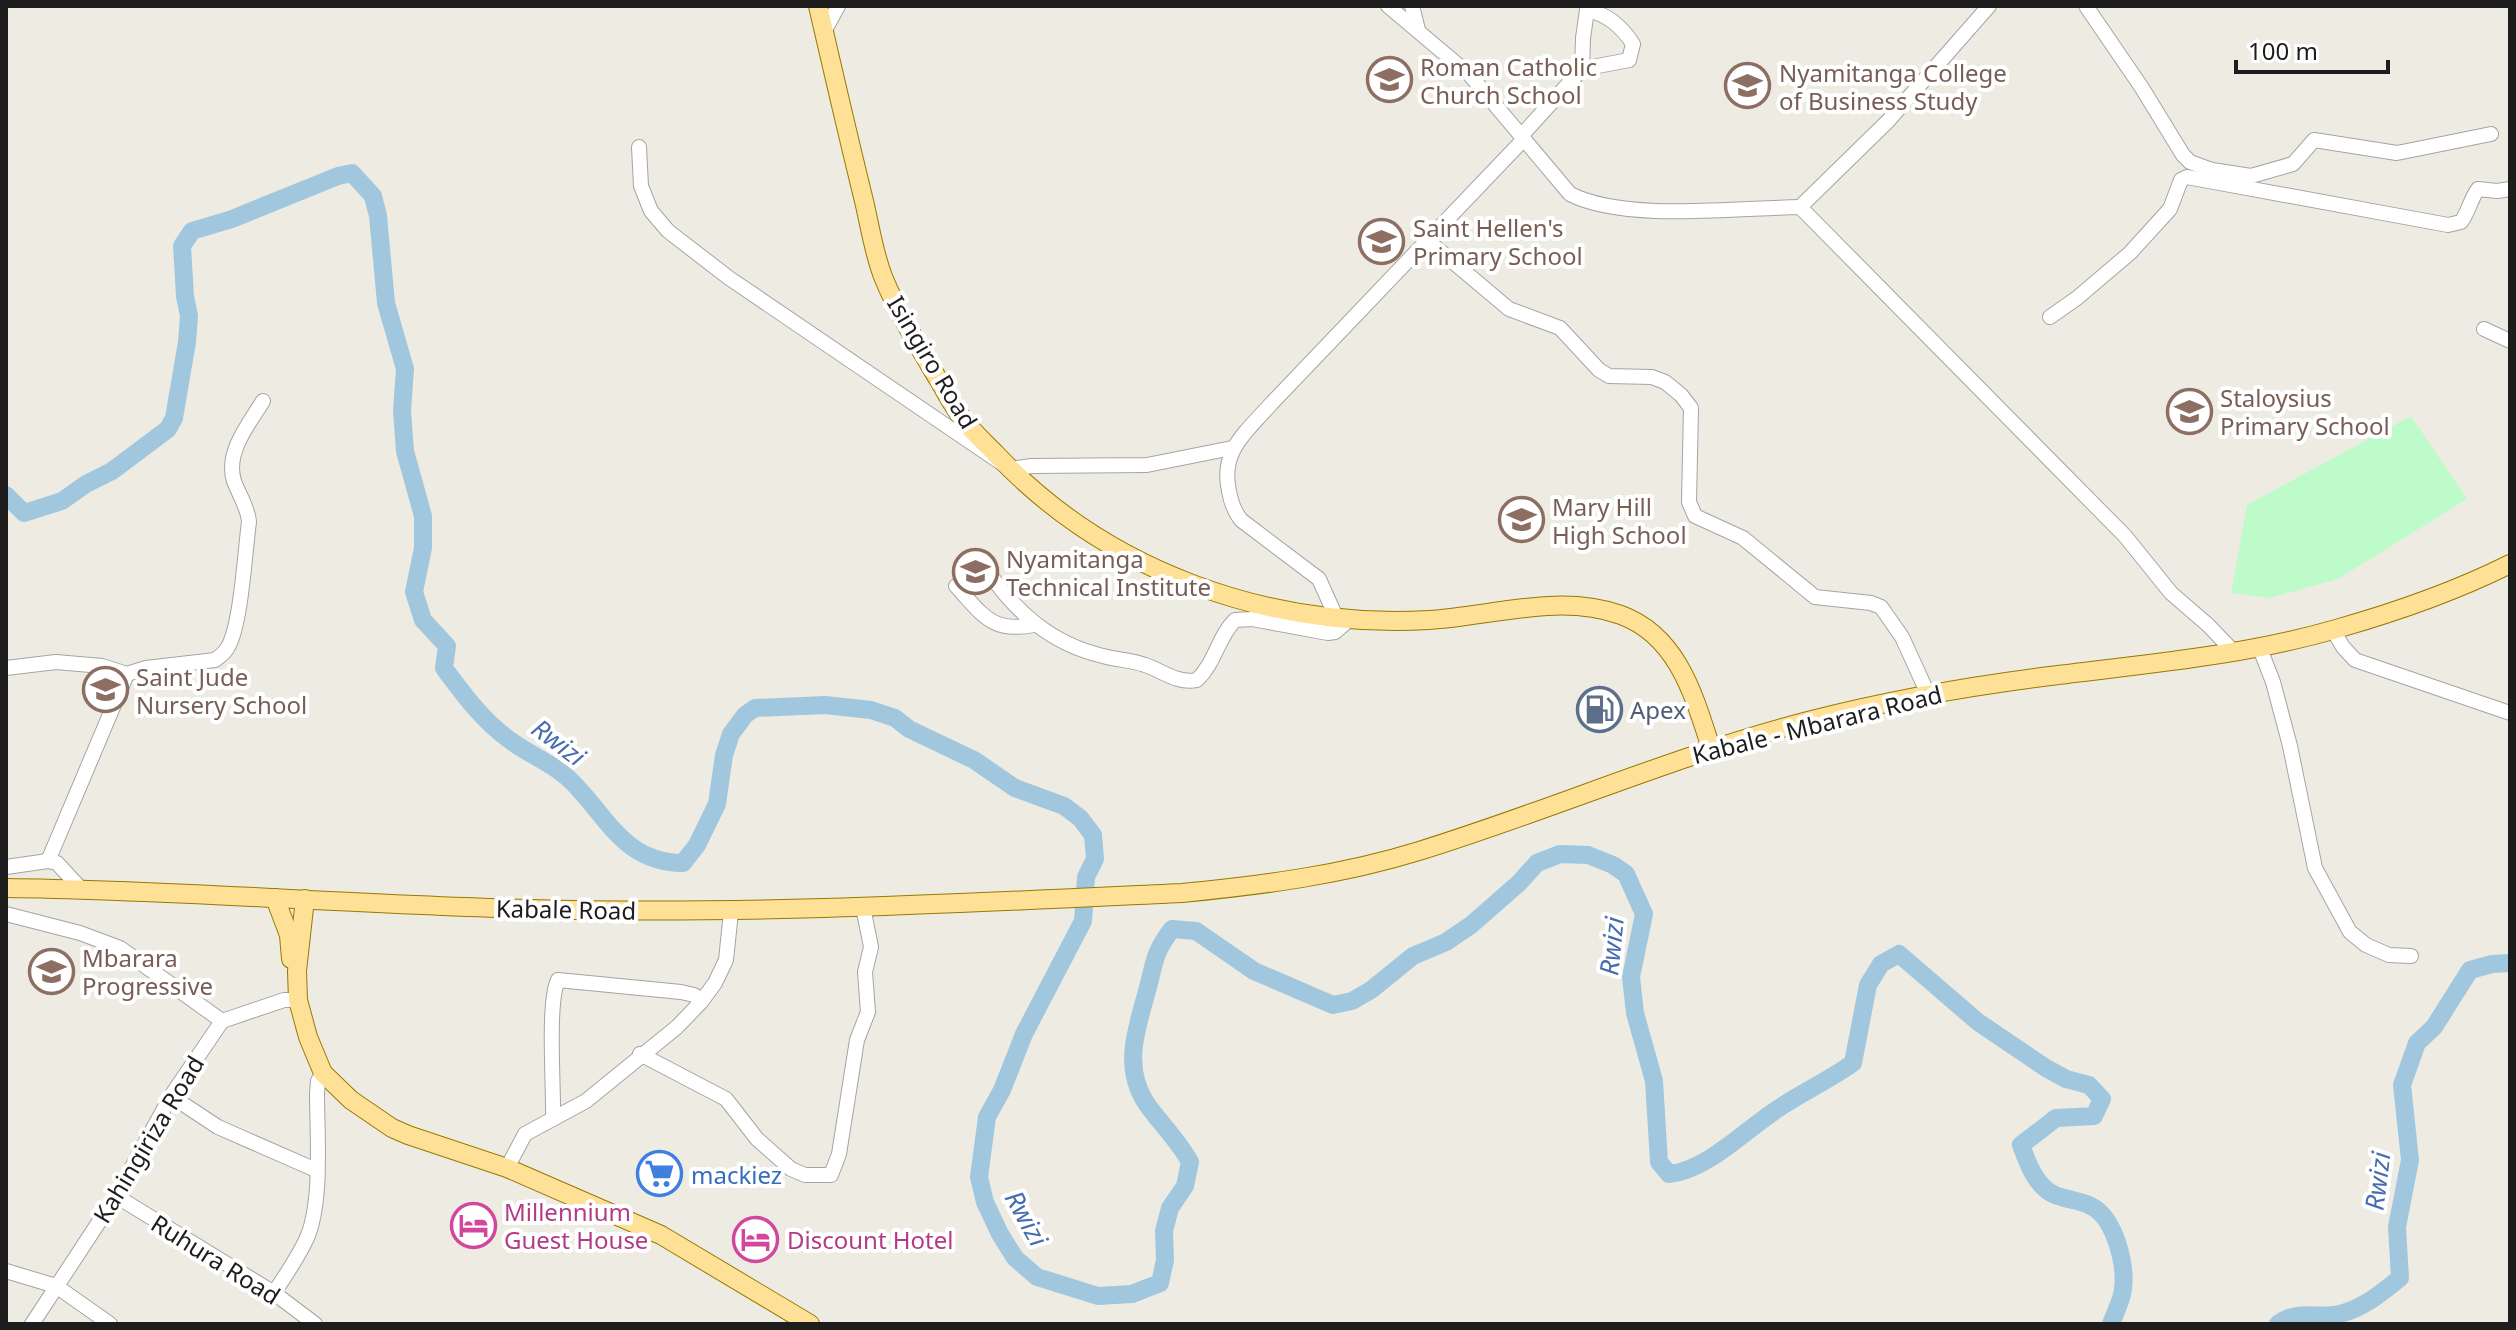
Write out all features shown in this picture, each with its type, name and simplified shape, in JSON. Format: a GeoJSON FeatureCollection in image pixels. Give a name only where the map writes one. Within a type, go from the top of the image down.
{"type":"FeatureCollection","features":[{"type":"Feature","properties":{"kind":"main road","name":"Isingiro Road"},"geometry":{"type":"LineString","coordinates":[[818,6],[883,277],[924,356],[962,419],[1010,469],[1059,513],[1123,552],[1176,579],[1231,598],[1282,610],[1343,620],[1394,622],[1453,618],[1556,604],[1594,608],[1624,616],[1651,631],[1680,666],[1692,689],[1711,748]]}},
{"type":"Feature","properties":{"kind":"main road","name":"Kabale - Mbarara Road"},"geometry":{"type":"LineString","coordinates":[[1126,896],[1247,887],[1344,871],[1419,851],[1711,748],[1814,720],[1928,694],[2233,651],[2333,630],[2458,588],[2510,564]]}},
{"type":"Feature","properties":{"kind":"main road","name":"Kabale Road"},"geometry":{"type":"LineString","coordinates":[[6,888],[530,909],[731,912],[1126,896]]}},
{"type":"Feature","properties":{"kind":"main road"},"geometry":{"type":"LineString","coordinates":[[275,898],[291,946],[298,1027],[319,1075],[355,1113],[396,1137],[507,1168],[661,1235],[809,1324]]}},
{"type":"Feature","properties":{"kind":"main road"},"geometry":{"type":"LineString","coordinates":[[295,1000],[305,899]]}},
{"type":"Feature","properties":{"kind":"main road"},"geometry":{"type":"LineString","coordinates":[[302,939],[315,914],[336,901]]}},
{"type":"Feature","properties":{"kind":"street"},"geometry":{"type":"LineString","coordinates":[[824,32],[838,6]]}},
{"type":"Feature","properties":{"kind":"street"},"geometry":{"type":"LineString","coordinates":[[1388,6],[1470,75],[1570,194],[1589,204],[1643,211],[1800,207],[1888,121],[1989,6]]}},
{"type":"Feature","properties":{"kind":"street"},"geometry":{"type":"LineString","coordinates":[[1412,6],[1418,31]]}},
{"type":"Feature","properties":{"kind":"street"},"geometry":{"type":"LineString","coordinates":[[2086,6],[2183,155],[2201,167],[2251,176],[2293,164],[2314,140],[2397,153],[2491,134]]}},
{"type":"Feature","properties":{"kind":"street"},"geometry":{"type":"LineString","coordinates":[[987,570],[1002,593],[1034,625],[1060,642],[1101,656],[1144,664],[1178,680],[1197,680],[1204,674],[1226,629],[1235,620],[1252,619],[1335,632],[1343,620],[1319,579],[1241,520],[1235,512],[1225,474],[1232,448],[1522,138],[1582,69],[1629,60],[1633,44],[1626,33],[1611,19],[1587,8],[1582,69]]}},
{"type":"Feature","properties":{"kind":"street"},"geometry":{"type":"LineString","coordinates":[[639,147],[641,186],[651,211],[668,231],[752,294],[1010,469],[1147,465],[1232,448]]}},
{"type":"Feature","properties":{"kind":"street"},"geometry":{"type":"LineString","coordinates":[[2050,317],[2130,253],[2170,209],[2181,180],[2187,177],[2448,225],[2461,222],[2470,199],[2478,189],[2510,189]]}},
{"type":"Feature","properties":{"kind":"street"},"geometry":{"type":"LineString","coordinates":[[1800,207],[2125,536],[2171,593],[2233,651]]}},
{"type":"Feature","properties":{"kind":"street"},"geometry":{"type":"LineString","coordinates":[[1427,240],[1509,309],[1560,328],[1599,370],[1609,376],[1652,377],[1665,382],[1681,395],[1691,408],[1689,502],[1695,516],[1743,538],[1815,597],[1871,603],[1881,607],[1902,637],[1928,694]]}},
{"type":"Feature","properties":{"kind":"street"},"geometry":{"type":"LineString","coordinates":[[2484,329],[2510,341]]}},
{"type":"Feature","properties":{"kind":"street"},"geometry":{"type":"LineString","coordinates":[[6,668],[56,662],[102,666],[127,674],[146,668],[215,660],[229,646],[236,622],[249,522],[233,477],[233,460],[242,435],[263,401]]}},
{"type":"Feature","properties":{"kind":"street"},"geometry":{"type":"LineString","coordinates":[[956,586],[989,622],[1004,628],[1034,625]]}},
{"type":"Feature","properties":{"kind":"street"},"geometry":{"type":"LineString","coordinates":[[2333,630],[2355,660],[2510,713]]}},
{"type":"Feature","properties":{"kind":"street"},"geometry":{"type":"LineString","coordinates":[[2259,646],[2273,682],[2290,746],[2315,868],[2350,932],[2366,945],[2389,955],[2411,956]]}},
{"type":"Feature","properties":{"kind":"street"},"geometry":{"type":"LineString","coordinates":[[48,861],[127,674]]}},
{"type":"Feature","properties":{"kind":"street"},"geometry":{"type":"LineString","coordinates":[[6,867],[48,861],[57,863],[82,890]]}},
{"type":"Feature","properties":{"kind":"street"},"geometry":{"type":"LineString","coordinates":[[640,1054],[726,1099],[757,1139],[791,1169],[805,1175],[831,1175],[839,1154],[855,1052],[868,1012],[865,972],[871,947],[863,907]]}},
{"type":"Feature","properties":{"kind":"street"},"geometry":{"type":"LineString","coordinates":[[507,1168],[525,1134],[586,1101],[677,1027],[701,1002],[726,960],[731,912]]}},
{"type":"Feature","properties":{"kind":"street"},"geometry":{"type":"LineString","coordinates":[[6,914],[80,933],[120,948],[222,1021],[284,1000],[295,1000]]}},
{"type":"Feature","properties":{"kind":"street"},"geometry":{"type":"LineString","coordinates":[[553,1119],[552,1016],[558,980],[681,992],[694,995],[701,1002]]}},
{"type":"Feature","properties":{"kind":"street","name":"Kahingiriza Road"},"geometry":{"type":"LineString","coordinates":[[32,1324],[116,1196],[171,1096],[222,1021]]}},
{"type":"Feature","properties":{"kind":"street"},"geometry":{"type":"LineString","coordinates":[[274,1293],[306,1240],[314,1205],[321,1077]]}},
{"type":"Feature","properties":{"kind":"street"},"geometry":{"type":"LineString","coordinates":[[171,1096],[218,1127],[316,1170]]}},
{"type":"Feature","properties":{"kind":"street","name":"Ruhura Road"},"geometry":{"type":"LineString","coordinates":[[116,1196],[274,1293],[315,1324]]}},
{"type":"Feature","properties":{"kind":"street"},"geometry":{"type":"LineString","coordinates":[[6,1271],[56,1286],[110,1324]]}},
{"type":"Feature","properties":{"kind":"green space"},"geometry":{"type":"Polygon","coordinates":[[[2411,416],[2467,499],[2338,579],[2270,598],[2231,593],[2247,505],[2411,416]]]}},
{"type":"Feature","properties":{"kind":"waterway","name":"Rwizi"},"geometry":{"type":"LineString","coordinates":[[6,495],[24,513],[62,501],[112,471],[168,429],[174,418],[187,342],[189,316],[182,246],[192,231],[352,173],[373,196],[378,216],[386,303],[405,369],[402,411],[405,451],[423,516],[423,548],[414,592],[423,620],[447,646],[444,668],[492,725],[568,778],[630,845],[662,861],[683,863],[697,845],[717,804],[724,755],[731,734],[745,715],[755,708],[825,705],[871,710],[895,718],[909,729],[974,760],[1015,788],[1064,806],[1080,818],[1093,835],[1095,859],[1086,877],[1083,921],[1024,1034],[1002,1090],[987,1117],[979,1177],[985,1202],[1000,1234],[1015,1258],[1037,1277],[1098,1296],[1132,1294],[1160,1283],[1165,1260],[1164,1231],[1170,1208],[1185,1186],[1190,1162],[1146,1103],[1139,1089],[1133,1061],[1136,1033],[1155,958],[1172,929],[1196,931],[1254,971],[1333,1005],[1352,1001],[1371,990],[1413,956],[1446,942],[1471,925],[1537,863],[1560,854],[1588,855],[1626,874],[1644,914],[1631,977],[1635,1013],[1654,1081],[1659,1162],[1669,1174],[1684,1171],[1712,1157],[1779,1108],[1853,1063],[1868,985],[1881,964],[1899,954],[1978,1022],[2046,1068],[2066,1079],[2089,1085],[2102,1099],[2094,1116],[2056,1118],[2021,1145],[2034,1174],[2048,1191],[2091,1206],[2107,1221],[2121,1255],[2123,1279],[2121,1298],[2111,1324]]}},
{"type":"Feature","properties":{"kind":"waterway","name":"Rwizi"},"geometry":{"type":"LineString","coordinates":[[2278,1324],[2292,1317],[2332,1315],[2357,1308],[2400,1278],[2397,1227],[2410,1160],[2402,1085],[2417,1043],[2434,1027],[2470,970],[2510,963]]}},
{"type":"Feature","properties":{"kind":"place","name":"Roman Catholic Church School"},"geometry":{"type":"Point","coordinates":[1389,80]}},
{"type":"Feature","properties":{"kind":"place","name":"Nyamitanga College of Business Study"},"geometry":{"type":"Point","coordinates":[1748,86]}},
{"type":"Feature","properties":{"kind":"place","name":"Saint Hellen's Primary School"},"geometry":{"type":"Point","coordinates":[1382,241]}},
{"type":"Feature","properties":{"kind":"place","name":"Staloysius Primary School"},"geometry":{"type":"Point","coordinates":[2189,411]}},
{"type":"Feature","properties":{"kind":"place","name":"Mary Hill High School"},"geometry":{"type":"Point","coordinates":[1521,520]}},
{"type":"Feature","properties":{"kind":"place","name":"Nyamitanga Technical Institute"},"geometry":{"type":"Point","coordinates":[975,572]}},
{"type":"Feature","properties":{"kind":"place","name":"Saint Jude Nursery School"},"geometry":{"type":"Point","coordinates":[105,690]}},
{"type":"Feature","properties":{"kind":"place","name":"Apex"},"geometry":{"type":"Point","coordinates":[1599,709]}},
{"type":"Feature","properties":{"kind":"place","name":"Mbarara Progressive"},"geometry":{"type":"Point","coordinates":[51,971]}},
{"type":"Feature","properties":{"kind":"place","name":"mackiez"},"geometry":{"type":"Point","coordinates":[660,1174]}},
{"type":"Feature","properties":{"kind":"place","name":"Millennium Guest House"},"geometry":{"type":"Point","coordinates":[473,1225]}},
{"type":"Feature","properties":{"kind":"place","name":"Discount Hotel"},"geometry":{"type":"Point","coordinates":[756,1239]}}]}
